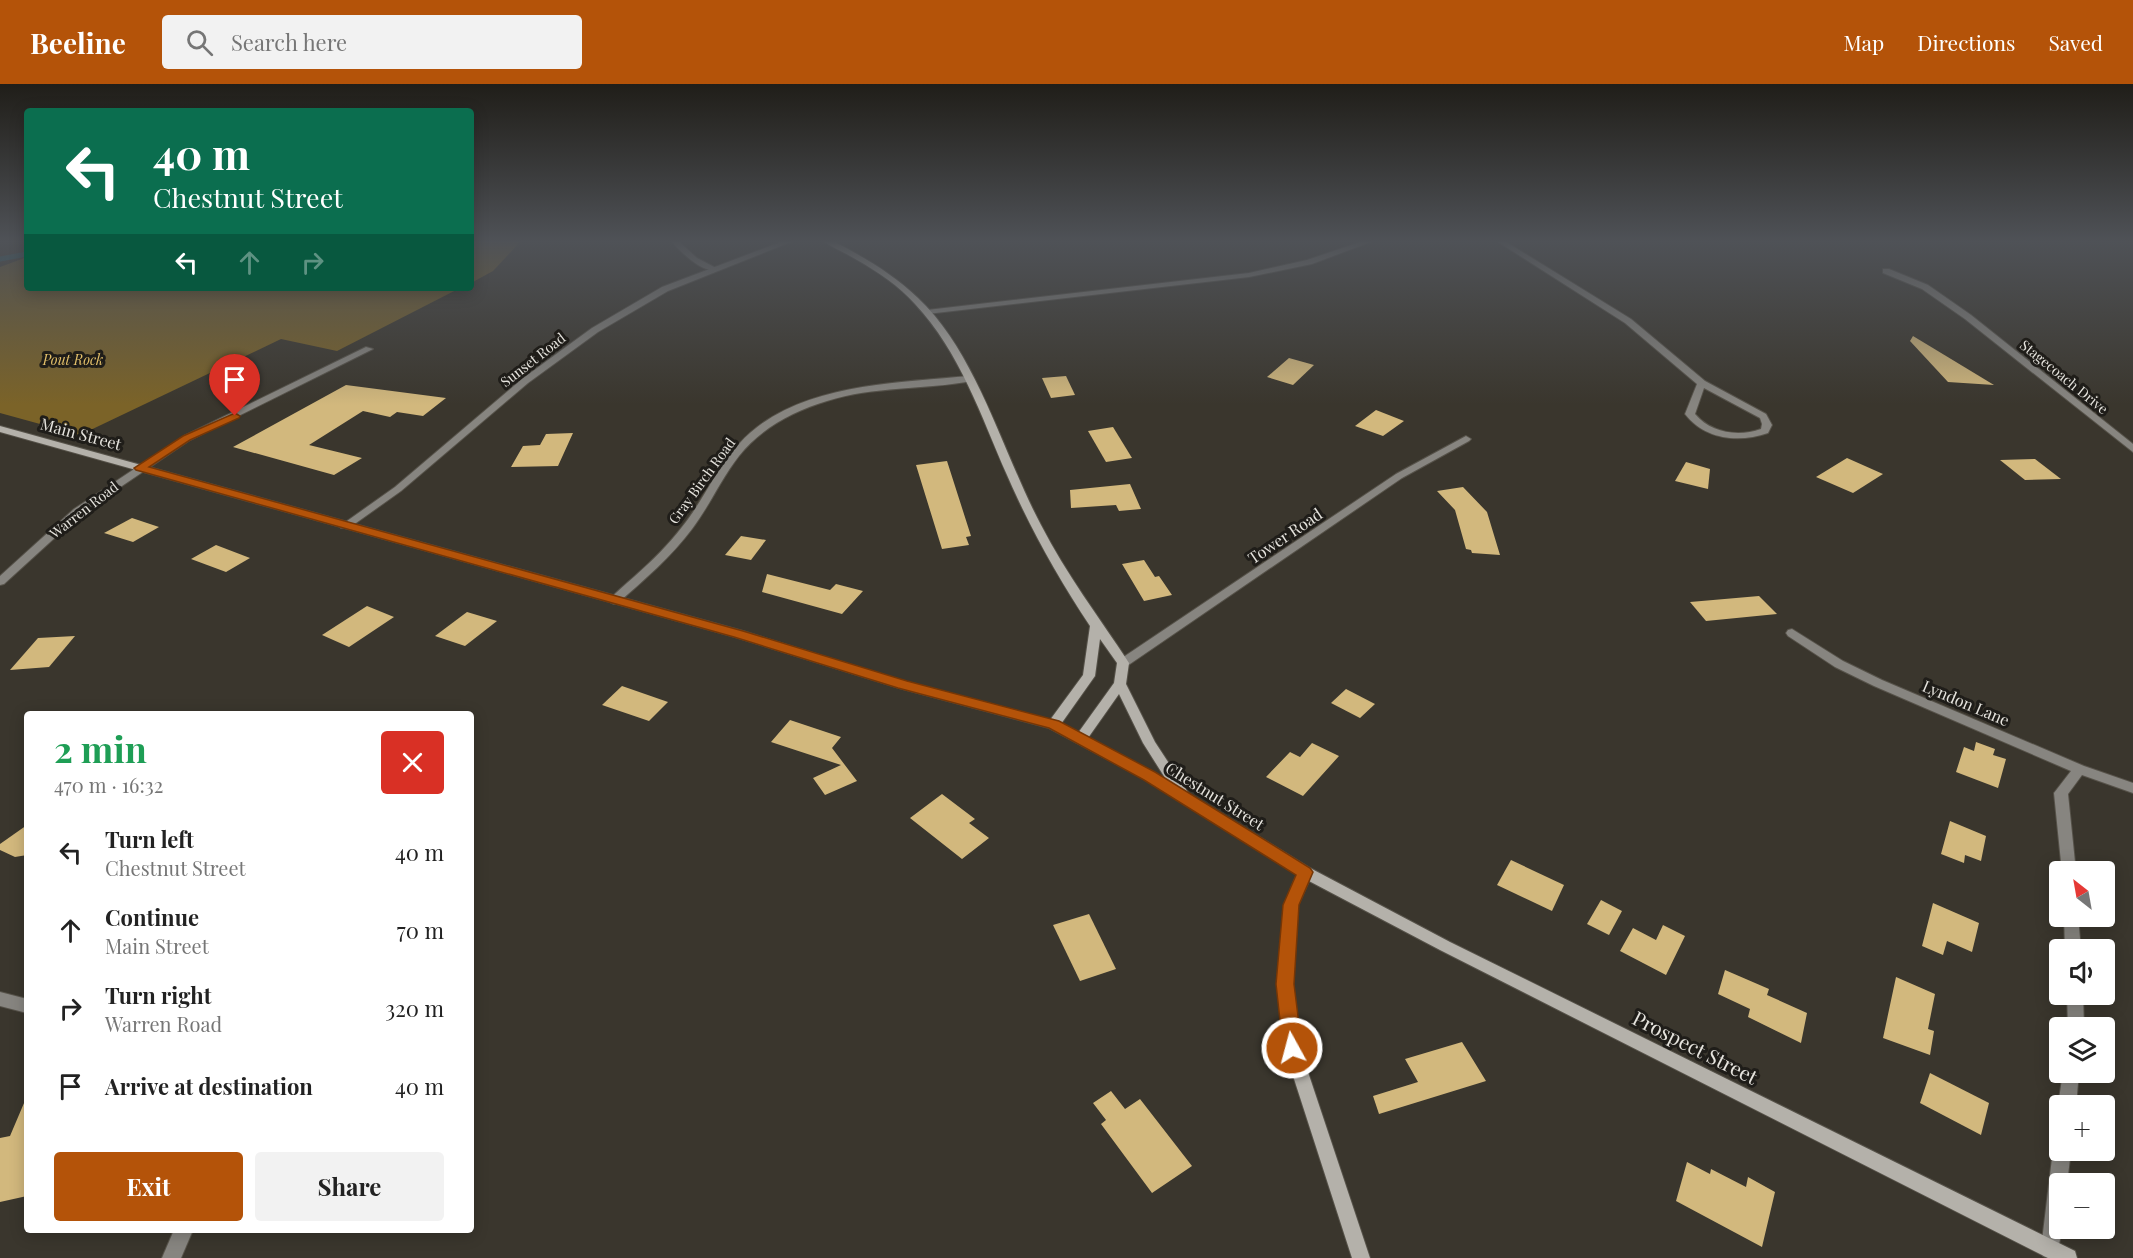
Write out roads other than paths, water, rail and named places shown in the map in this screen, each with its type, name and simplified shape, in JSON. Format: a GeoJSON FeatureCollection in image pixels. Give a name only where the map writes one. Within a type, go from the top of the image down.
{"type":"FeatureCollection","features":[{"type":"Feature","properties":{"kind":"main road"},"geometry":{"type":"LineString","coordinates":[[909,295],[927,312],[947,338],[969,379],[1025,506],[1067,583],[1122,663],[1120,684],[1080,739]]}},
{"type":"Feature","properties":{"kind":"main road","name":"Main Street"},"geometry":{"type":"LineString","coordinates":[[0,429],[739,634],[903,685],[1053,725]]}},
{"type":"Feature","properties":{"kind":"main road"},"geometry":{"type":"LineString","coordinates":[[1053,725],[1089,676],[1096,626]]}},
{"type":"Feature","properties":{"kind":"main road"},"geometry":{"type":"LineString","coordinates":[[1120,684],[1149,743],[1186,799]]}},
{"type":"Feature","properties":{"kind":"main road","name":"Chestnut Street"},"geometry":{"type":"LineString","coordinates":[[1053,725],[1149,776],[1305,872]]}},
{"type":"Feature","properties":{"kind":"main road"},"geometry":{"type":"LineString","coordinates":[[1305,872],[1291,905],[1285,984],[1292,1048],[1361,1258]]}},
{"type":"Feature","properties":{"kind":"main road","name":"Prospect Street"},"geometry":{"type":"LineString","coordinates":[[1305,872],[1455,951],[2068,1258]]}},
{"type":"Feature","properties":{"kind":"street","name":"Sunset Road"},"geometry":{"type":"LineString","coordinates":[[345,526],[398,489],[525,381],[579,341],[655,295]]}},
{"type":"Feature","properties":{"kind":"street"},"geometry":{"type":"LineString","coordinates":[[927,312],[1077,295]]}},
{"type":"Feature","properties":{"kind":"street"},"geometry":{"type":"LineString","coordinates":[[1586,295],[1628,321],[1702,384],[1763,416],[1767,422],[1765,431],[1748,436],[1730,435],[1711,430],[1694,420],[1690,414],[1691,408],[1702,384]]}},
{"type":"Feature","properties":{"kind":"street","name":"Stagecoach Drive"},"geometry":{"type":"LineString","coordinates":[[1937,295],[1961,311],[2133,449]]}},
{"type":"Feature","properties":{"kind":"street","name":"Warren Road"},"geometry":{"type":"LineString","coordinates":[[0,582],[78,511],[187,438],[369,349]]}},
{"type":"Feature","properties":{"kind":"street","name":"Gray Birch Road"},"geometry":{"type":"LineString","coordinates":[[614,601],[658,559],[695,517],[749,438],[782,416],[821,400],[848,393],[969,379]]}},
{"type":"Feature","properties":{"kind":"street","name":"Tower Road"},"geometry":{"type":"LineString","coordinates":[[1122,663],[1399,476],[1466,439]]}},
{"type":"Feature","properties":{"kind":"street","name":"Lyndon Lane"},"geometry":{"type":"LineString","coordinates":[[1792,633],[1849,669],[2079,769],[2133,788]]}},
{"type":"Feature","properties":{"kind":"street"},"geometry":{"type":"LineString","coordinates":[[2068,861],[2061,793],[2079,769]]}},
{"type":"Feature","properties":{"kind":"street"},"geometry":{"type":"LineString","coordinates":[[0,999],[24,1005]]}},
{"type":"Feature","properties":{"kind":"street"},"geometry":{"type":"LineString","coordinates":[[2050,1249],[2061,1161]]}},
{"type":"Feature","properties":{"kind":"street"},"geometry":{"type":"LineString","coordinates":[[171,1258],[183,1233]]}},
{"type":"Feature","properties":{"kind":"park label","name":"Pout Rock"},"geometry":{"type":"Point","coordinates":[73,360]}}]}
